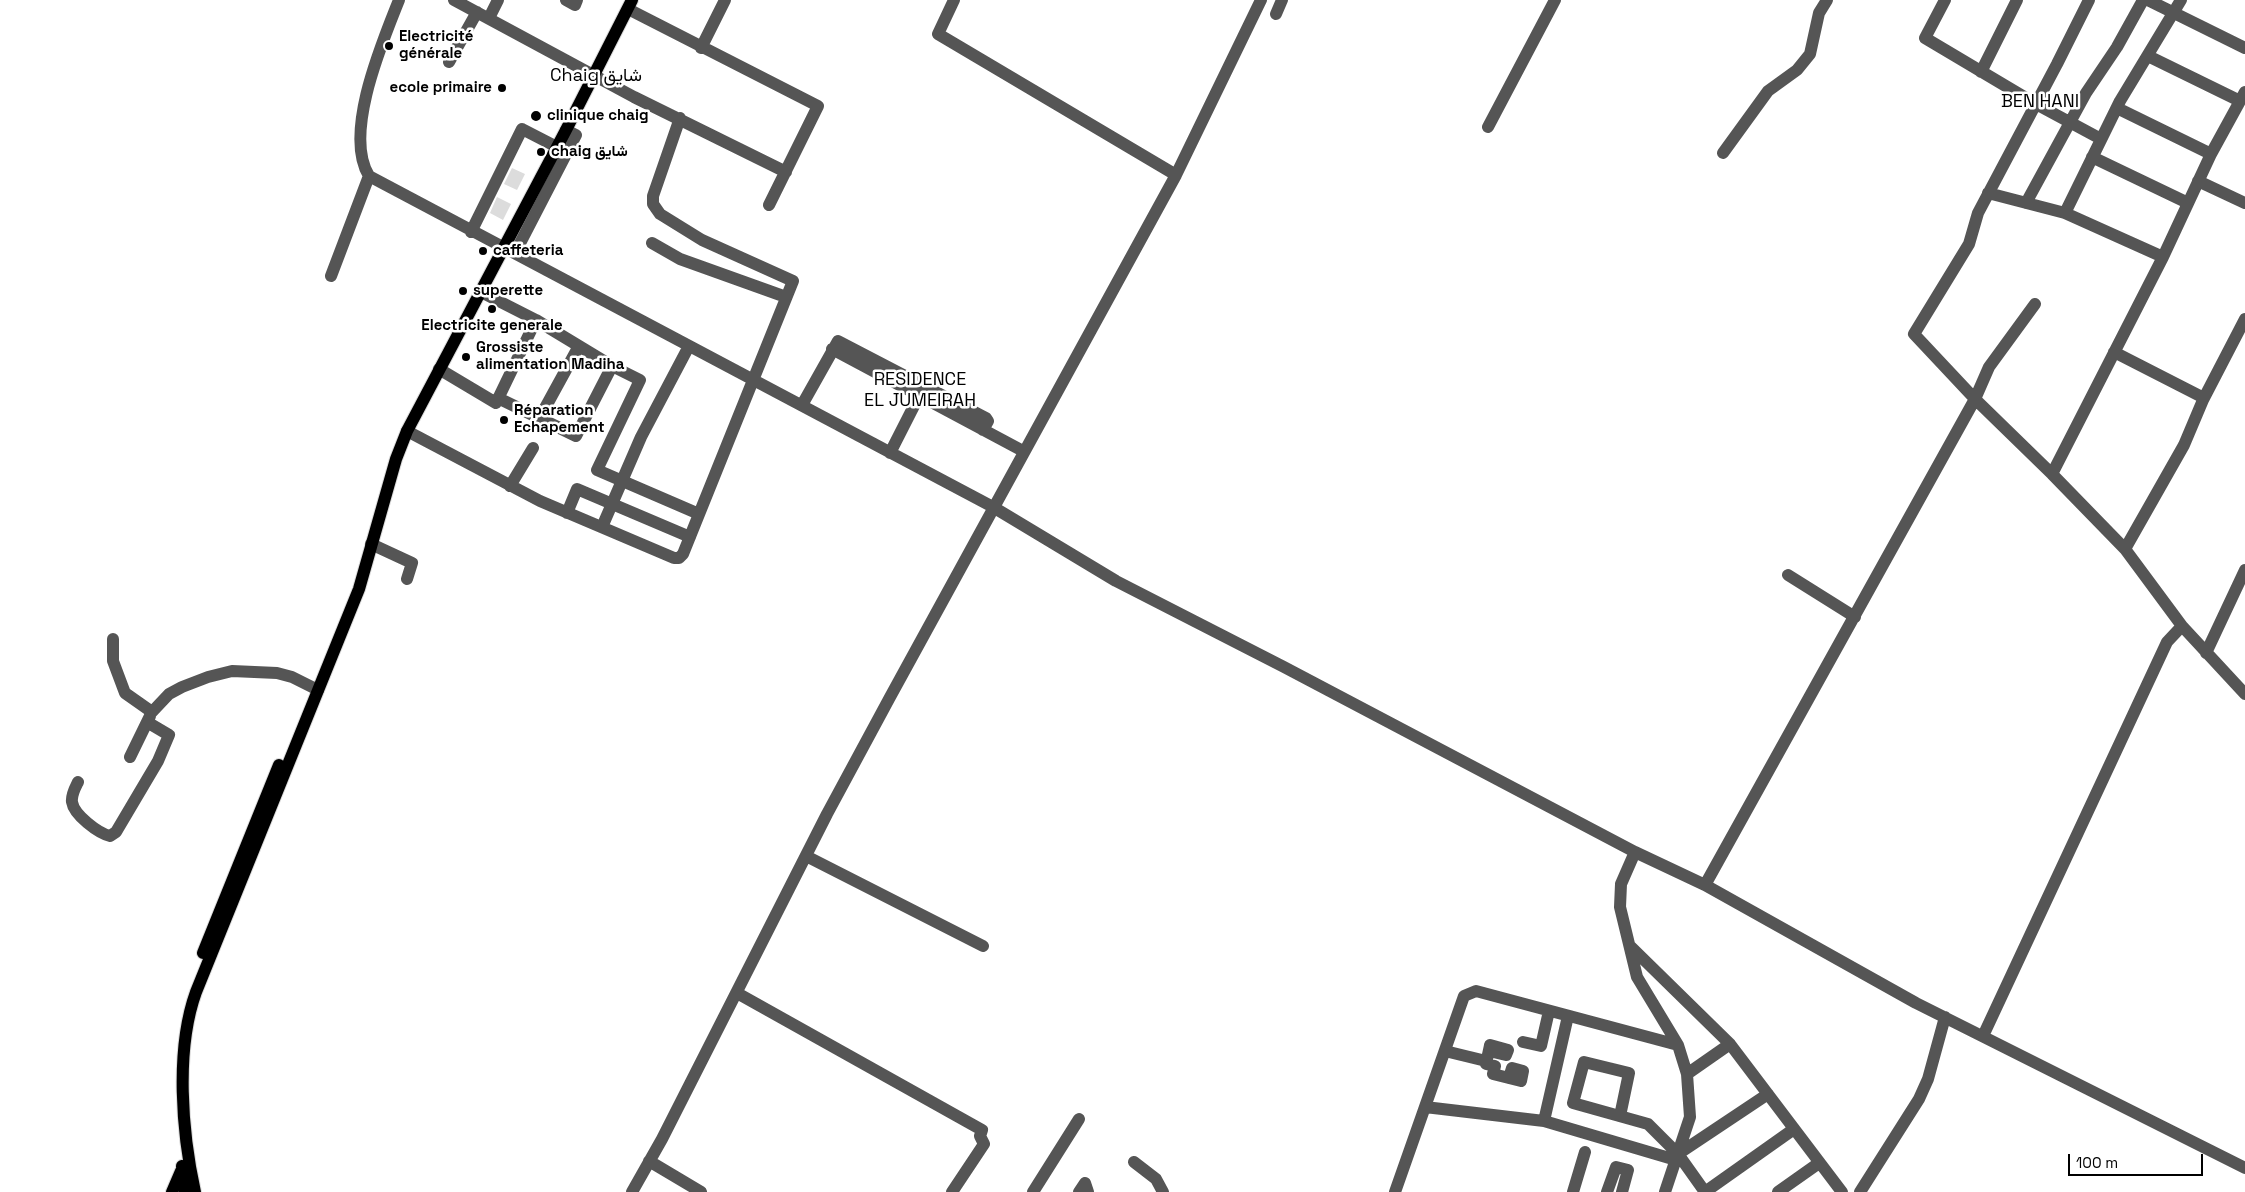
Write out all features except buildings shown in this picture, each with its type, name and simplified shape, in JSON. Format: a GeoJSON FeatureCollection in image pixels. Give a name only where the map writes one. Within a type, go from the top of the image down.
{"type":"FeatureCollection","features":[{"type":"Feature","properties":{"kind":"main road"},"geometry":{"type":"LineString","coordinates":[[185,1192],[176,1087],[177,1037],[183,1006],[314,688],[359,589],[396,459],[407,431],[479,291],[509,250],[557,147],[630,4]]}},
{"type":"Feature","properties":{"kind":"main road"},"geometry":{"type":"LineString","coordinates":[[194,1192],[189,1164],[184,1088],[184,1048],[189,1016],[203,974],[314,688]]}},
{"type":"Feature","properties":{"kind":"main road"},"geometry":{"type":"LineString","coordinates":[[172,1192],[182,1166]]}},
{"type":"Feature","properties":{"kind":"street"},"geometry":{"type":"LineString","coordinates":[[399,0],[374,62],[367,93],[360,153],[362,166],[369,176],[471,232],[509,250],[992,507],[1116,581],[1284,667],[1635,852],[1705,885],[1944,1017],[2245,1168]]}},
{"type":"Feature","properties":{"kind":"street"},"geometry":{"type":"LineString","coordinates":[[454,0],[594,76],[786,172]]}},
{"type":"Feature","properties":{"kind":"street"},"geometry":{"type":"LineString","coordinates":[[489,18],[498,0]]}},
{"type":"Feature","properties":{"kind":"street"},"geometry":{"type":"LineString","coordinates":[[566,0],[575,5],[577,0]]}},
{"type":"Feature","properties":{"kind":"street"},"geometry":{"type":"LineString","coordinates":[[701,48],[725,0]]}},
{"type":"Feature","properties":{"kind":"street"},"geometry":{"type":"LineString","coordinates":[[954,0],[938,34],[1176,175]]}},
{"type":"Feature","properties":{"kind":"street"},"geometry":{"type":"LineString","coordinates":[[632,1192],[662,1139],[806,856],[992,507],[1176,175],[1261,0]]}},
{"type":"Feature","properties":{"kind":"street"},"geometry":{"type":"LineString","coordinates":[[1276,14],[1282,0]]}},
{"type":"Feature","properties":{"kind":"street"},"geometry":{"type":"LineString","coordinates":[[1488,127],[1556,0]]}},
{"type":"Feature","properties":{"kind":"street"},"geometry":{"type":"LineString","coordinates":[[1723,153],[1768,92],[1797,70],[1810,54],[1819,13],[1827,0]]}},
{"type":"Feature","properties":{"kind":"street"},"geometry":{"type":"LineString","coordinates":[[1945,0],[1925,38],[2036,104],[2101,139]]}},
{"type":"Feature","properties":{"kind":"street"},"geometry":{"type":"LineString","coordinates":[[1981,72],[2017,0]]}},
{"type":"Feature","properties":{"kind":"street"},"geometry":{"type":"LineString","coordinates":[[2089,0],[1978,213],[1969,244],[1914,334],[1975,399],[2125,549],[2182,626],[2245,694]]}},
{"type":"Feature","properties":{"kind":"street"},"geometry":{"type":"LineString","coordinates":[[2026,203],[2086,93],[2117,48],[2143,0]]}},
{"type":"Feature","properties":{"kind":"street"},"geometry":{"type":"LineString","coordinates":[[2148,0],[2245,48]]}},
{"type":"Feature","properties":{"kind":"street"},"geometry":{"type":"LineString","coordinates":[[2065,213],[2117,108],[2181,0]]}},
{"type":"Feature","properties":{"kind":"street"},"geometry":{"type":"LineString","coordinates":[[630,4],[701,48],[818,106],[769,206]]}},
{"type":"Feature","properties":{"kind":"street"},"geometry":{"type":"LineString","coordinates":[[449,62],[477,12]]}},
{"type":"Feature","properties":{"kind":"street"},"geometry":{"type":"LineString","coordinates":[[2052,474],[2163,257],[2211,154],[2243,96],[2148,56]]}},
{"type":"Feature","properties":{"kind":"street"},"geometry":{"type":"LineString","coordinates":[[2117,108],[2211,154]]}},
{"type":"Feature","properties":{"kind":"street"},"geometry":{"type":"LineString","coordinates":[[407,431],[510,486],[567,513],[674,558],[679,558],[683,554],[793,281],[702,240],[660,214],[653,204],[653,196],[680,118]]}},
{"type":"Feature","properties":{"kind":"street"},"geometry":{"type":"LineString","coordinates":[[471,232],[522,129],[557,147]]}},
{"type":"Feature","properties":{"kind":"street"},"geometry":{"type":"LineString","coordinates":[[509,250],[576,135],[566,130]]}},
{"type":"Feature","properties":{"kind":"street"},"geometry":{"type":"LineString","coordinates":[[2092,157],[2188,202]]}},
{"type":"Feature","properties":{"kind":"street"},"geometry":{"type":"LineString","coordinates":[[331,276],[369,176]]}},
{"type":"Feature","properties":{"kind":"street"},"geometry":{"type":"LineString","coordinates":[[2198,181],[2245,203]]}},
{"type":"Feature","properties":{"kind":"street"},"geometry":{"type":"LineString","coordinates":[[1988,193],[2065,213],[2163,257]]}},
{"type":"Feature","properties":{"kind":"street"},"geometry":{"type":"LineString","coordinates":[[652,243],[680,259],[786,297]]}},
{"type":"Feature","properties":{"kind":"street"},"geometry":{"type":"LineString","coordinates":[[479,291],[536,320],[612,366],[640,380],[597,470],[699,514]]}},
{"type":"Feature","properties":{"kind":"street"},"geometry":{"type":"LineString","coordinates":[[1705,885],[1975,399],[1989,367],[2035,304]]}},
{"type":"Feature","properties":{"kind":"street"},"geometry":{"type":"LineString","coordinates":[[2125,549],[2184,446],[2204,398],[2245,319]]}},
{"type":"Feature","properties":{"kind":"street"},"geometry":{"type":"LineString","coordinates":[[440,369],[496,403],[536,320]]}},
{"type":"Feature","properties":{"kind":"street"},"geometry":{"type":"LineString","coordinates":[[802,405],[836,342],[838,342],[986,418],[988,421],[983,430]]}},
{"type":"Feature","properties":{"kind":"street"},"geometry":{"type":"LineString","coordinates":[[539,418],[579,346]]}},
{"type":"Feature","properties":{"kind":"street"},"geometry":{"type":"LineString","coordinates":[[602,527],[621,481],[656,408],[690,346]]}},
{"type":"Feature","properties":{"kind":"street"},"geometry":{"type":"LineString","coordinates":[[832,349],[1023,452]]}},
{"type":"Feature","properties":{"kind":"street"},"geometry":{"type":"LineString","coordinates":[[2114,352],[2204,398]]}},
{"type":"Feature","properties":{"kind":"street"},"geometry":{"type":"LineString","coordinates":[[498,398],[576,436],[612,366]]}},
{"type":"Feature","properties":{"kind":"street"},"geometry":{"type":"LineString","coordinates":[[890,453],[919,396]]}},
{"type":"Feature","properties":{"kind":"street"},"geometry":{"type":"LineString","coordinates":[[510,486],[533,448]]}},
{"type":"Feature","properties":{"kind":"street"},"geometry":{"type":"LineString","coordinates":[[567,513],[577,489],[690,537]]}},
{"type":"Feature","properties":{"kind":"street"},"geometry":{"type":"LineString","coordinates":[[371,544],[412,563],[407,578]]}},
{"type":"Feature","properties":{"kind":"street"},"geometry":{"type":"LineString","coordinates":[[2206,653],[2245,570]]}},
{"type":"Feature","properties":{"kind":"street"},"geometry":{"type":"LineString","coordinates":[[1788,575],[1855,616]]}},
{"type":"Feature","properties":{"kind":"street"},"geometry":{"type":"LineString","coordinates":[[1983,1036],[2167,642],[2182,626]]}},
{"type":"Feature","properties":{"kind":"street"},"geometry":{"type":"LineString","coordinates":[[78,782],[72,798],[72,804],[95,830],[110,836],[116,832],[158,761],[169,736],[125,694],[113,660],[113,639]]}},
{"type":"Feature","properties":{"kind":"street"},"geometry":{"type":"LineString","coordinates":[[130,756],[150,717],[169,694],[208,677],[232,671],[277,674],[292,677],[314,688]]}},
{"type":"Feature","properties":{"kind":"street"},"geometry":{"type":"LineString","coordinates":[[1635,852],[1622,884],[1620,907],[1637,977],[1678,1045],[1687,1074],[1690,1117],[1665,1192]]}},
{"type":"Feature","properties":{"kind":"street"},"geometry":{"type":"LineString","coordinates":[[806,856],[983,946]]}},
{"type":"Feature","properties":{"kind":"street"},"geometry":{"type":"LineString","coordinates":[[1629,945],[1730,1044],[1842,1192]]}},
{"type":"Feature","properties":{"kind":"street"},"geometry":{"type":"LineString","coordinates":[[1395,1192],[1464,996],[1476,992],[1678,1045]]}},
{"type":"Feature","properties":{"kind":"street"},"geometry":{"type":"LineString","coordinates":[[737,993],[982,1130],[980,1136],[984,1144],[952,1192]]}},
{"type":"Feature","properties":{"kind":"street"},"geometry":{"type":"LineString","coordinates":[[1523,1042],[1542,1046],[1549,1011]]}},
{"type":"Feature","properties":{"kind":"street"},"geometry":{"type":"LineString","coordinates":[[1544,1122],[1568,1016]]}},
{"type":"Feature","properties":{"kind":"street"},"geometry":{"type":"LineString","coordinates":[[1860,1192],[1918,1099],[1928,1079],[1944,1017]]}},
{"type":"Feature","properties":{"kind":"street"},"geometry":{"type":"LineString","coordinates":[[1687,1074],[1730,1044]]}},
{"type":"Feature","properties":{"kind":"street"},"geometry":{"type":"LineString","coordinates":[[1445,1051],[1488,1056],[1486,1064],[1495,1066],[1493,1074],[1509,1078]]}},
{"type":"Feature","properties":{"kind":"street"},"geometry":{"type":"LineString","coordinates":[[1620,1116],[1629,1073],[1584,1062],[1573,1104],[1648,1124],[1705,1192],[1794,1129]]}},
{"type":"Feature","properties":{"kind":"street"},"geometry":{"type":"LineString","coordinates":[[1425,1107],[1544,1122],[1677,1157],[1768,1094]]}},
{"type":"Feature","properties":{"kind":"street"},"geometry":{"type":"LineString","coordinates":[[1033,1192],[1079,1119]]}},
{"type":"Feature","properties":{"kind":"street"},"geometry":{"type":"LineString","coordinates":[[1573,1192],[1585,1152]]}},
{"type":"Feature","properties":{"kind":"street"},"geometry":{"type":"LineString","coordinates":[[649,1161],[701,1192]]}},
{"type":"Feature","properties":{"kind":"street"},"geometry":{"type":"LineString","coordinates":[[1134,1162],[1156,1179],[1163,1192]]}},
{"type":"Feature","properties":{"kind":"street"},"geometry":{"type":"LineString","coordinates":[[1778,1192],[1819,1162]]}},
{"type":"Feature","properties":{"kind":"street"},"geometry":{"type":"LineString","coordinates":[[1607,1192],[1616,1167],[1628,1170],[1622,1192]]}},
{"type":"Feature","properties":{"kind":"street"},"geometry":{"type":"LineString","coordinates":[[1079,1192],[1085,1183],[1088,1192]]}},
{"type":"Feature","properties":{"kind":"shaded area"},"geometry":{"type":"Polygon","coordinates":[[[512,168],[525,174],[517,190],[504,184],[512,168]]]}},
{"type":"Feature","properties":{"kind":"shaded area"},"geometry":{"type":"Polygon","coordinates":[[[497,197],[511,204],[503,220],[490,213],[497,197]]]}},
{"type":"Feature","properties":{"kind":"place","name":"Electricité générale"},"geometry":{"type":"Point","coordinates":[389,46]}},
{"type":"Feature","properties":{"kind":"place","name":"ecole primaire"},"geometry":{"type":"Point","coordinates":[502,88]}},
{"type":"Feature","properties":{"kind":"place","name":"clinique chaig"},"geometry":{"type":"Point","coordinates":[536,116]}},
{"type":"Feature","properties":{"kind":"place","name":"chaig شايق"},"geometry":{"type":"Point","coordinates":[541,152]}},
{"type":"Feature","properties":{"kind":"place","name":"caffeteria"},"geometry":{"type":"Point","coordinates":[483,251]}},
{"type":"Feature","properties":{"kind":"place","name":"superette"},"geometry":{"type":"Point","coordinates":[463,291]}},
{"type":"Feature","properties":{"kind":"place","name":"Electricite generale"},"geometry":{"type":"Point","coordinates":[492,309]}},
{"type":"Feature","properties":{"kind":"place","name":"Grossiste alimentation Madiha"},"geometry":{"type":"Point","coordinates":[466,357]}},
{"type":"Feature","properties":{"kind":"place","name":"Réparation Echapement"},"geometry":{"type":"Point","coordinates":[504,420]}},
{"type":"Feature","properties":{"kind":"district","name":"Chaig شايق"},"geometry":{"type":"Point","coordinates":[596,76]}},
{"type":"Feature","properties":{"kind":"district","name":"BEN HANI"},"geometry":{"type":"Point","coordinates":[2040,102]}},
{"type":"Feature","properties":{"kind":"district","name":"RESIDENCE EL JUMEIRAH"},"geometry":{"type":"Point","coordinates":[920,390]}}]}
